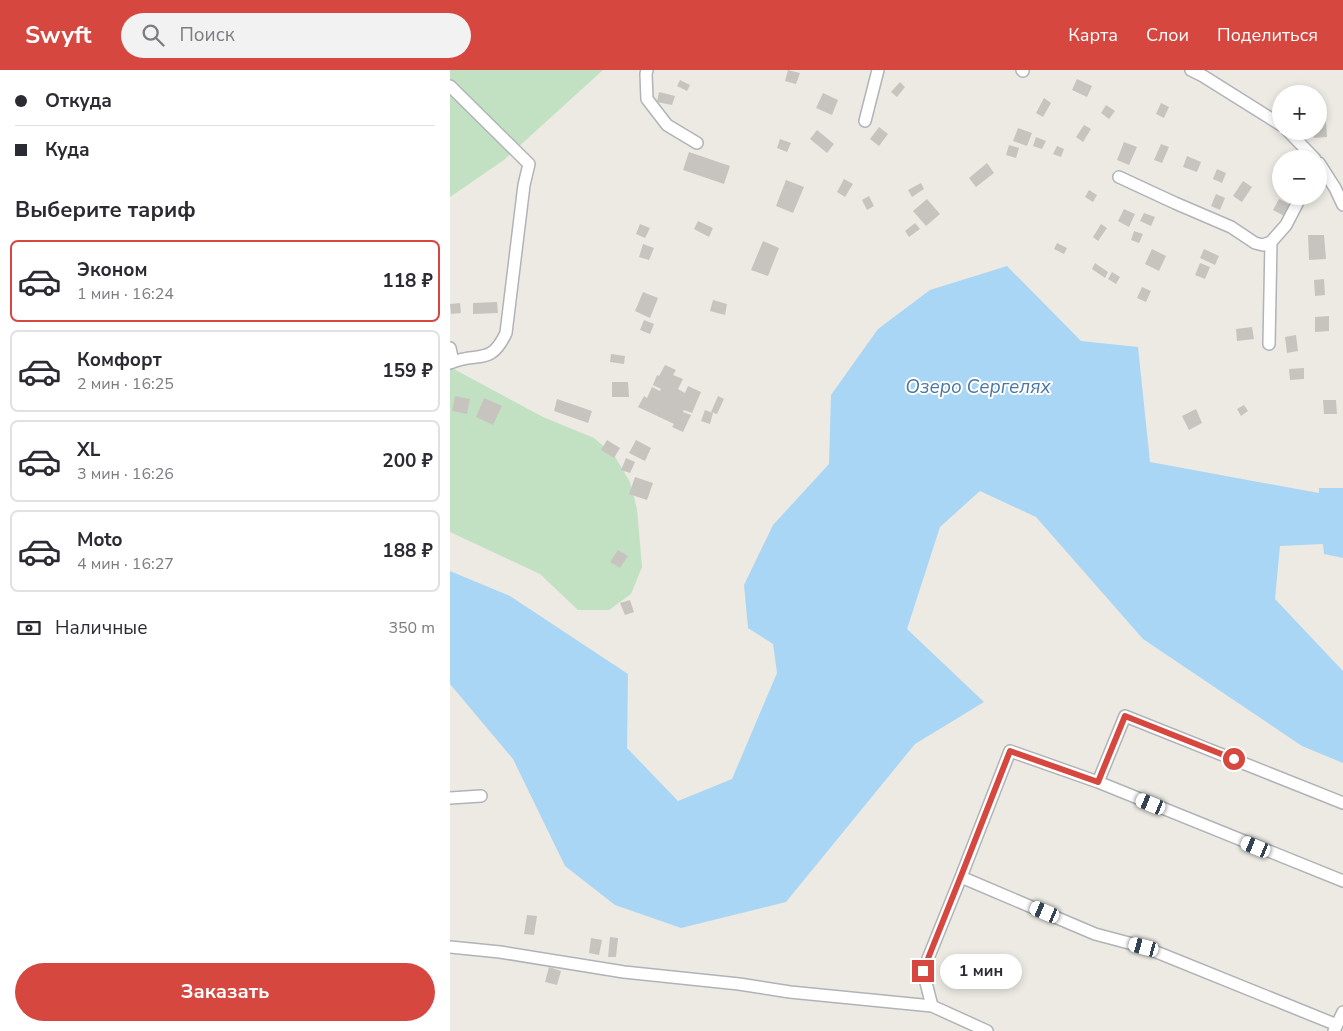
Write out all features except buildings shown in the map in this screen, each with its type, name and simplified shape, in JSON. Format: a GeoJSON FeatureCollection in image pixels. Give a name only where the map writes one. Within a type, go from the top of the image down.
{"type":"FeatureCollection","features":[{"type":"Feature","properties":{"kind":"street"},"geometry":{"type":"LineString","coordinates":[[648,70],[646,74],[648,99],[667,125],[697,143]]}},
{"type":"Feature","properties":{"kind":"street"},"geometry":{"type":"LineString","coordinates":[[865,121],[878,70]]}},
{"type":"Feature","properties":{"kind":"street"},"geometry":{"type":"LineString","coordinates":[[1191,70],[1272,119]]}},
{"type":"Feature","properties":{"kind":"street"},"geometry":{"type":"LineString","coordinates":[[450,86],[530,164],[524,185],[506,333],[500,345],[491,354],[451,362],[450,348]]}},
{"type":"Feature","properties":{"kind":"street"},"geometry":{"type":"LineString","coordinates":[[1297,140],[1306,150]]}},
{"type":"Feature","properties":{"kind":"street"},"geometry":{"type":"LineString","coordinates":[[1327,176],[1343,205]]}},
{"type":"Feature","properties":{"kind":"street"},"geometry":{"type":"LineString","coordinates":[[1119,177],[1231,227],[1255,243],[1263,245],[1271,242],[1286,225],[1296,205]]}},
{"type":"Feature","properties":{"kind":"street"},"geometry":{"type":"LineString","coordinates":[[1269,344],[1271,242]]}},
{"type":"Feature","properties":{"kind":"street"},"geometry":{"type":"LineString","coordinates":[[1098,782],[1125,716],[1343,803]]}},
{"type":"Feature","properties":{"kind":"street"},"geometry":{"type":"LineString","coordinates":[[932,1006],[923,971],[1010,751],[1098,782],[1343,881]]}},
{"type":"Feature","properties":{"kind":"street"},"geometry":{"type":"LineString","coordinates":[[450,798],[481,796]]}},
{"type":"Feature","properties":{"kind":"street"},"geometry":{"type":"LineString","coordinates":[[961,876],[1095,934],[1144,947],[1336,1028],[1343,1012]]}},
{"type":"Feature","properties":{"kind":"street"},"geometry":{"type":"LineString","coordinates":[[450,946],[624,972],[739,984],[790,992],[932,1006],[987,1031]]}},
{"type":"Feature","properties":{"kind":"green space"},"geometry":{"type":"Polygon","coordinates":[[[450,70],[603,70],[504,160],[450,197],[450,70]]]}},
{"type":"Feature","properties":{"kind":"green space"},"geometry":{"type":"Polygon","coordinates":[[[450,367],[543,417],[594,438],[614,455],[630,482],[637,509],[642,567],[631,594],[609,610],[578,610],[540,574],[450,532],[450,367]]]}},
{"type":"Feature","properties":{"kind":"water","name":"Озеро Сергелях"},"geometry":{"type":"Polygon","coordinates":[[[1007,266],[1081,341],[1138,347],[1150,462],[1319,493],[1319,488],[1343,488],[1343,558],[1324,554],[1323,544],[1280,546],[1275,599],[1343,671],[1343,763],[1302,746],[1143,639],[1036,517],[980,491],[940,527],[907,629],[984,702],[915,744],[786,902],[681,928],[615,905],[565,866],[513,759],[450,684],[450,571],[510,596],[628,674],[627,748],[678,801],[732,779],[777,673],[773,644],[748,628],[744,585],[773,525],[829,464],[831,395],[878,329],[930,290],[1007,266]]]}},
{"type":"Feature","properties":{"kind":"route"},"geometry":{"type":"LineString","coordinates":[[923,971],[1010,751],[1098,782],[1125,716],[1234,759]]}}]}
